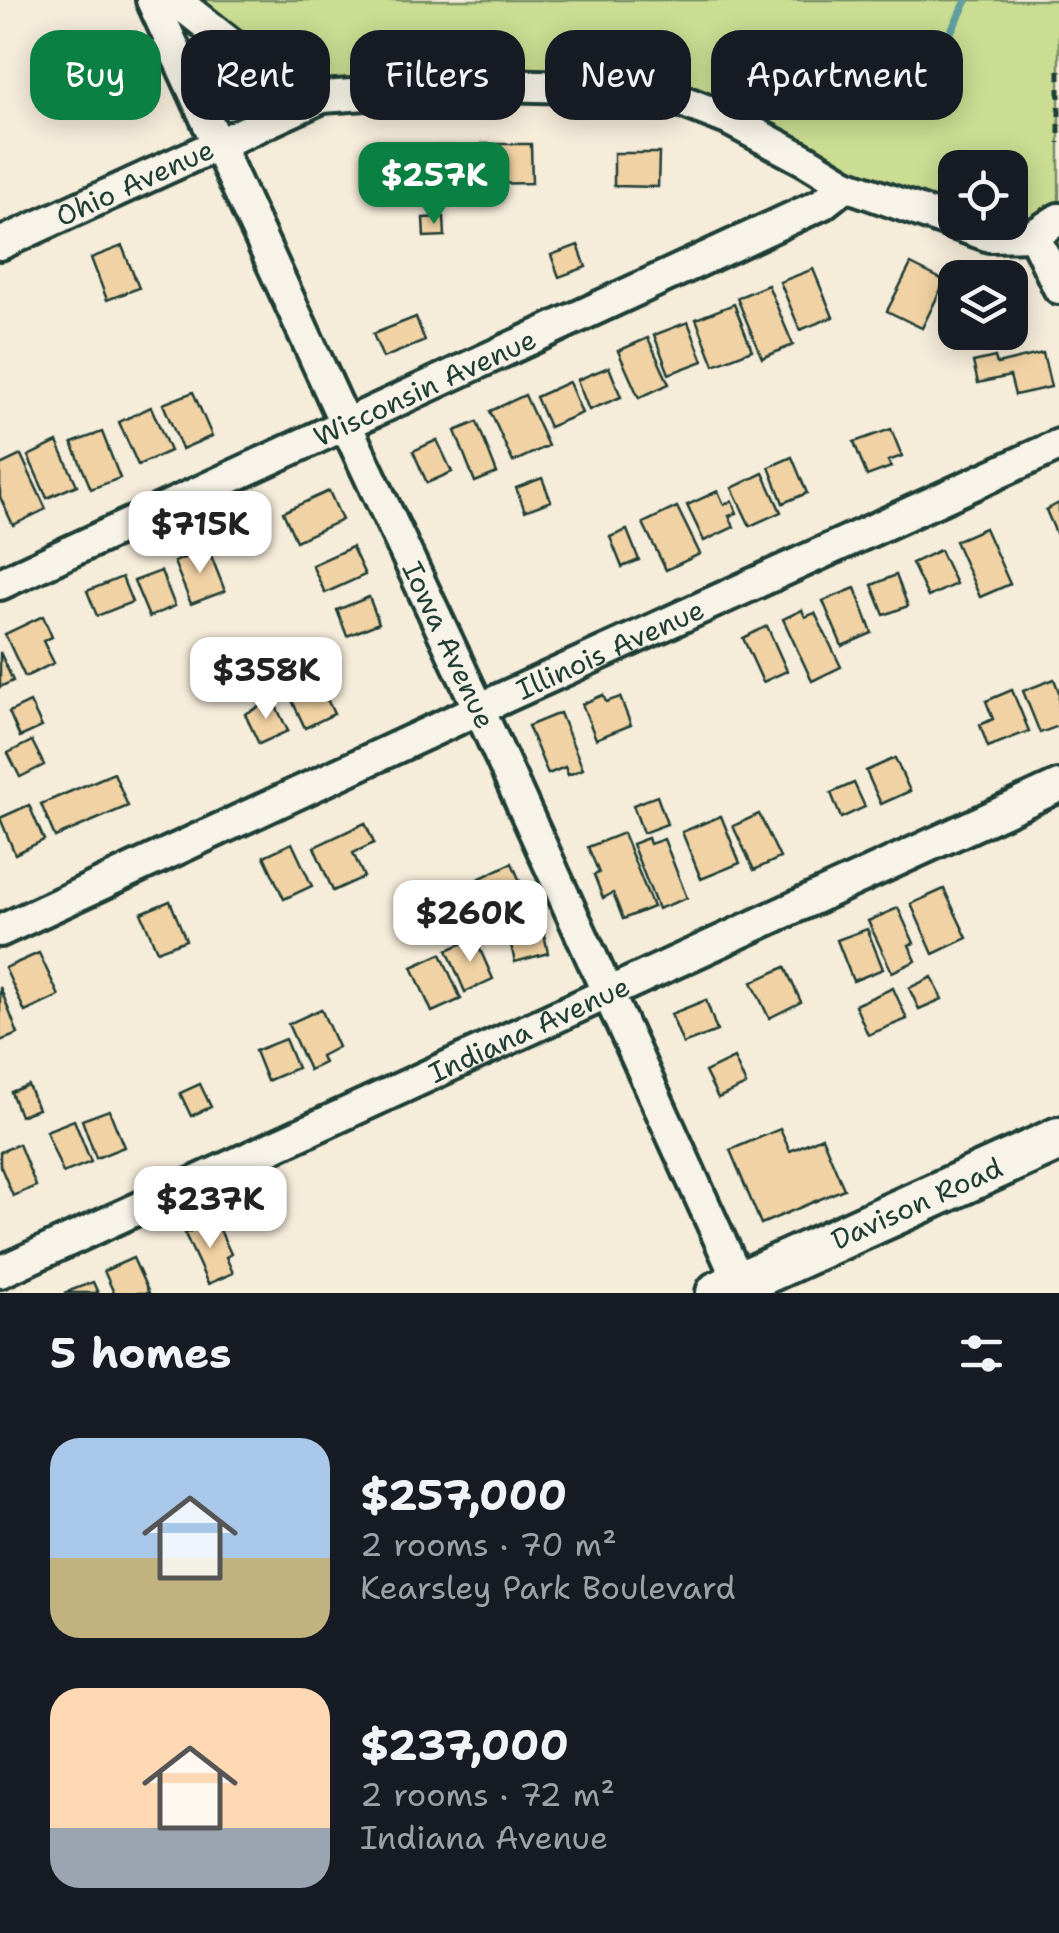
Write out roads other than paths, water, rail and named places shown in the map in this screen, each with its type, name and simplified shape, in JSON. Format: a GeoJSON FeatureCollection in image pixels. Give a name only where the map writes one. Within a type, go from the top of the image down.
{"type":"FeatureCollection","features":[{"type":"Feature","properties":{"kind":"main road","name":"Davison Road"},"geometry":{"type":"LineString","coordinates":[[734,1290],[1059,1139]]}},
{"type":"Feature","properties":{"kind":"street","name":"Iowa Avenue"},"geometry":{"type":"LineString","coordinates":[[152,0],[480,709],[608,993],[734,1290]]}},
{"type":"Feature","properties":{"kind":"street"},"geometry":{"type":"LineString","coordinates":[[175,0],[212,30]]}},
{"type":"Feature","properties":{"kind":"street"},"geometry":{"type":"LineString","coordinates":[[330,96],[498,85],[651,89],[728,119],[846,185],[990,236],[1047,227],[1059,288]]}},
{"type":"Feature","properties":{"kind":"street","name":"Ohio Avenue"},"geometry":{"type":"LineString","coordinates":[[0,244],[271,120]]}},
{"type":"Feature","properties":{"kind":"street","name":"Wisconsin Avenue"},"geometry":{"type":"LineString","coordinates":[[0,584],[822,204],[846,185]]}},
{"type":"Feature","properties":{"kind":"street","name":"Illinois Avenue"},"geometry":{"type":"LineString","coordinates":[[0,931],[1059,445]]}},
{"type":"Feature","properties":{"kind":"street","name":"Indiana Avenue"},"geometry":{"type":"LineString","coordinates":[[0,1272],[1059,786]]}},
{"type":"Feature","properties":{"kind":"waterway"},"geometry":{"type":"LineString","coordinates":[[952,30],[967,0]]}}]}
